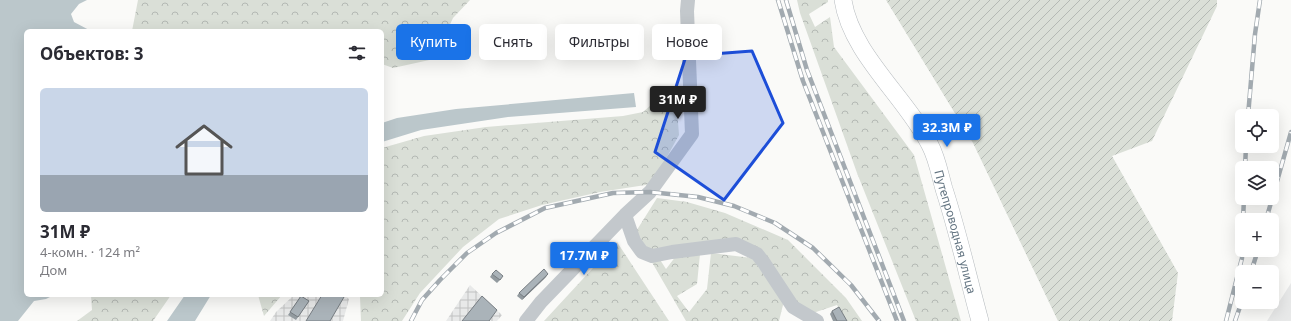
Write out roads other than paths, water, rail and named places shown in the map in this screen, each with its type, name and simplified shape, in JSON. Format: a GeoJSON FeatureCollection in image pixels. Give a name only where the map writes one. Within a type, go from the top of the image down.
{"type":"FeatureCollection","features":[{"type":"Feature","properties":{"kind":"main road","name":"Путепроводная улица"},"geometry":{"type":"LineString","coordinates":[[843,0],[845,10],[860,46],[911,113],[931,146],[953,218],[980,321]]}},
{"type":"Feature","properties":{"kind":"street"},"geometry":{"type":"LineString","coordinates":[[526,321],[541,302],[625,215],[650,192],[692,134],[687,11],[688,0]]}},
{"type":"Feature","properties":{"kind":"street"},"geometry":{"type":"LineString","coordinates":[[625,215],[634,241],[642,252],[652,256],[736,244],[757,254],[793,307],[817,321]]}},
{"type":"Feature","properties":{"kind":"railway"},"geometry":{"type":"LineString","coordinates":[[778,0],[803,81],[897,321]]}},
{"type":"Feature","properties":{"kind":"railway"},"geometry":{"type":"LineString","coordinates":[[786,0],[807,70],[904,321]]}},
{"type":"Feature","properties":{"kind":"railway"},"geometry":{"type":"LineString","coordinates":[[1249,109],[1255,34],[1260,0]]}},
{"type":"Feature","properties":{"kind":"railway"},"geometry":{"type":"LineString","coordinates":[[1268,213],[1291,132]]}},
{"type":"Feature","properties":{"kind":"railway"},"geometry":{"type":"LineString","coordinates":[[1245,161],[1246,153]]}},
{"type":"Feature","properties":{"kind":"railway"},"geometry":{"type":"LineString","coordinates":[[411,321],[422,300],[440,280],[467,253],[496,233],[545,208],[613,193],[650,192],[698,197],[734,206],[775,223],[813,248],[851,285],[879,321]]}},
{"type":"Feature","properties":{"kind":"railway"},"geometry":{"type":"LineString","coordinates":[[1243,213],[1244,205]]}},
{"type":"Feature","properties":{"kind":"railway"},"geometry":{"type":"LineString","coordinates":[[1226,321],[1242,257]]}},
{"type":"Feature","properties":{"kind":"railway"},"geometry":{"type":"LineString","coordinates":[[1253,265],[1256,257]]}},
{"type":"Feature","properties":{"kind":"railway"},"geometry":{"type":"LineString","coordinates":[[1235,321],[1239,309]]}}]}
